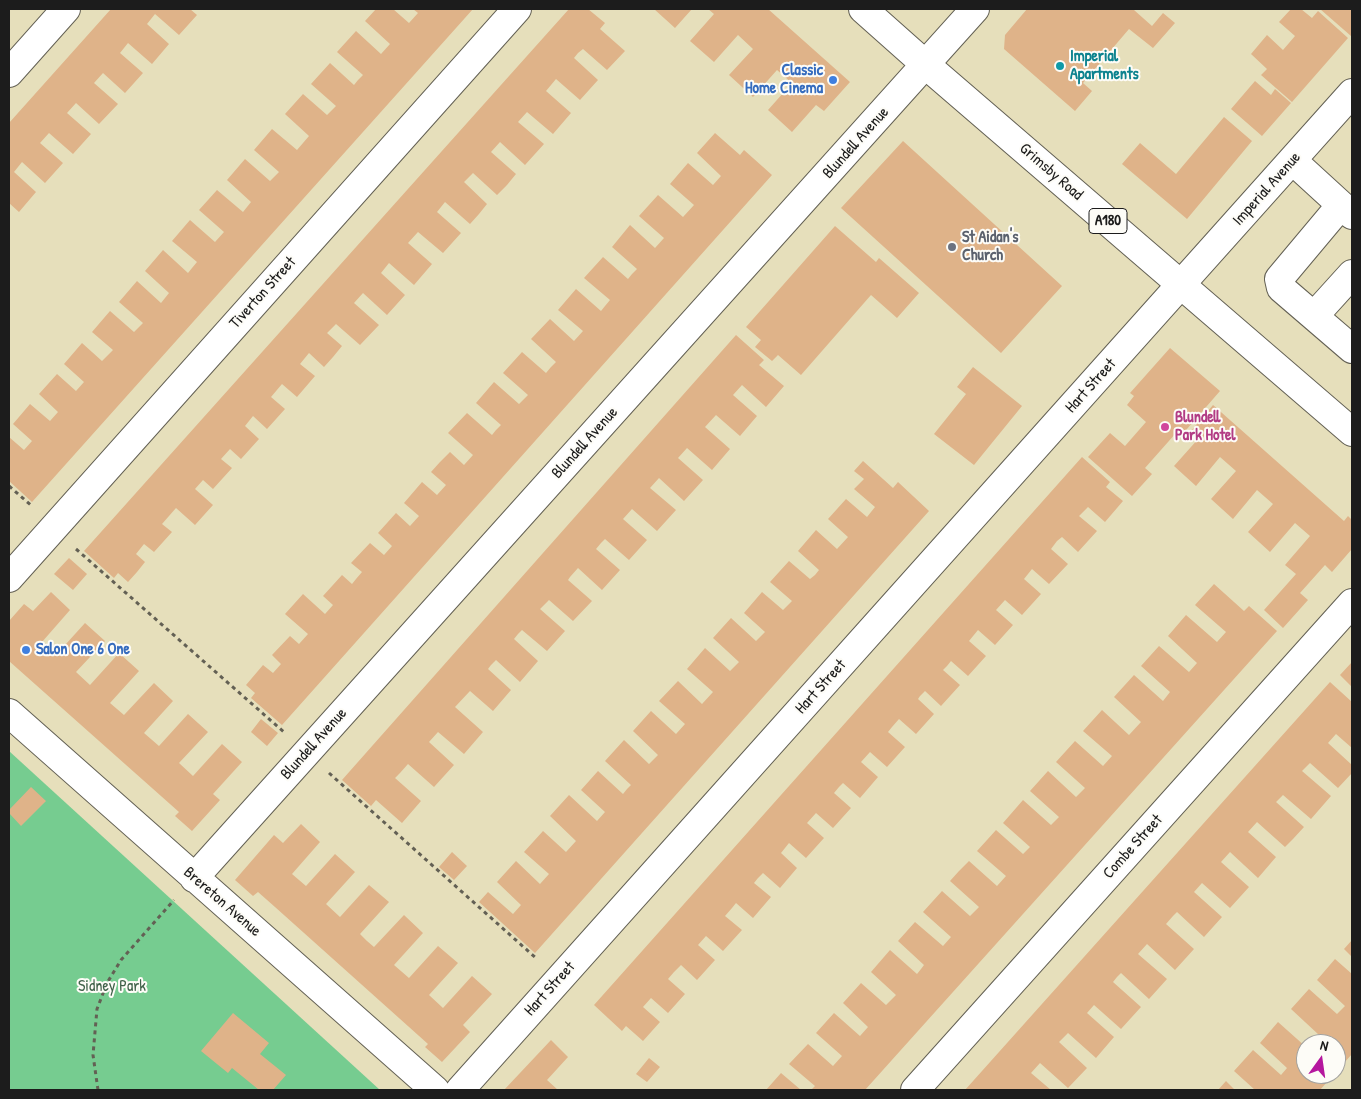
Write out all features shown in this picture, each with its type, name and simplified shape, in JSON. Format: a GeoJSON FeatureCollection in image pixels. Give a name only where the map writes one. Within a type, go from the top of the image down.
{"type":"FeatureCollection","features":[{"type":"Feature","properties":{"kind":"street"},"geometry":{"type":"LineString","coordinates":[[9,73],[66,9]]}},
{"type":"Feature","properties":{"kind":"street","name":"Tiverton Street"},"geometry":{"type":"LineString","coordinates":[[9,578],[517,9]]}},
{"type":"Feature","properties":{"kind":"street","name":"Grimsby Road"},"geometry":{"type":"LineString","coordinates":[[864,9],[926,65],[1352,432]]}},
{"type":"Feature","properties":{"kind":"street","name":"Blundell Avenue"},"geometry":{"type":"LineString","coordinates":[[194,878],[975,9]]}},
{"type":"Feature","properties":{"kind":"street","name":"Imperial Avenue"},"geometry":{"type":"LineString","coordinates":[[1182,285],[1352,93]]}},
{"type":"Feature","properties":{"kind":"street"},"geometry":{"type":"LineString","coordinates":[[1293,161],[1347,210],[1279,279],[1281,288],[1352,349]]}},
{"type":"Feature","properties":{"kind":"street"},"geometry":{"type":"LineString","coordinates":[[1314,316],[1352,274]]}},
{"type":"Feature","properties":{"kind":"street","name":"Hart Street"},"geometry":{"type":"LineString","coordinates":[[460,1090],[1182,285]]}},
{"type":"Feature","properties":{"kind":"street","name":"Combe Street"},"geometry":{"type":"LineString","coordinates":[[915,1090],[1352,603]]}},
{"type":"Feature","properties":{"kind":"street","name":"Brereton Avenue"},"geometry":{"type":"LineString","coordinates":[[9,713],[435,1090]]}},
{"type":"Feature","properties":{"kind":"path"},"geometry":{"type":"LineString","coordinates":[[51,530],[286,734],[560,979]]}},
{"type":"Feature","properties":{"kind":"path"},"geometry":{"type":"LineString","coordinates":[[98,1090],[92,1055],[97,1009],[107,983],[121,960],[194,878]]}},
{"type":"Feature","properties":{"kind":"green space","name":"Sidney Park"},"geometry":{"type":"Polygon","coordinates":[[[9,751],[380,1090],[9,1090],[9,751]]]}},
{"type":"Feature","properties":{"kind":"building"},"geometry":{"type":"Polygon","coordinates":[[[111,9],[190,9],[197,15],[179,35],[155,14],[147,24],[169,44],[152,64],[128,43],[120,53],[143,73],[125,93],[103,73],[94,83],[118,104],[99,124],[76,103],[67,113],[91,134],[73,154],[49,133],[40,143],[63,163],[45,183],[22,162],[14,172],[36,192],[19,212],[9,203],[9,123],[111,9]]]}},
{"type":"Feature","properties":{"kind":"building"},"geometry":{"type":"Polygon","coordinates":[[[376,9],[393,9],[409,23],[418,13],[413,9],[473,9],[32,502],[9,481],[9,437],[24,450],[32,441],[13,424],[30,404],[50,421],[58,412],[39,394],[57,374],[76,391],[84,382],[64,364],[82,343],[102,361],[113,350],[92,332],[110,311],[134,332],[143,323],[119,302],[137,281],[161,303],[169,293],[145,271],[163,250],[188,273],[197,262],[172,241],[190,220],[215,242],[224,232],[199,210],[217,190],[243,212],[251,202],[227,180],[245,159],[270,181],[279,172],[254,150],[272,129],[297,150],[309,136],[285,114],[303,94],[327,115],[336,106],[311,84],[330,63],[354,85],[363,75],[337,52],[356,31],[381,54],[390,44],[365,21],[376,9]]]}},
{"type":"Feature","properties":{"kind":"building"},"geometry":{"type":"Polygon","coordinates":[[[569,9],[588,9],[605,23],[600,29],[625,51],[607,70],[583,49],[578,53],[574,58],[598,80],[580,100],[556,79],[546,91],[571,113],[553,134],[527,112],[518,122],[544,144],[525,165],[500,142],[491,152],[516,174],[507,185],[497,195],[473,173],[464,182],[487,204],[479,214],[470,224],[445,202],[437,212],[461,233],[443,253],[418,232],[408,243],[432,264],[414,285],[389,263],[381,273],[405,295],[387,315],[363,293],[354,303],[379,325],[360,345],[336,324],[327,333],[342,346],[333,357],[324,367],[309,353],[300,364],[315,376],[297,397],[282,384],[271,397],[285,409],[267,429],[253,416],[245,426],[259,439],[241,459],[230,449],[221,459],[232,468],[213,489],[203,480],[195,489],[213,505],[195,525],[176,508],[162,524],[172,532],[154,552],[144,544],[136,554],[145,562],[137,572],[128,582],[118,573],[114,578],[84,551],[569,9]]]}},
{"type":"Feature","properties":{"kind":"building"},"geometry":{"type":"Polygon","coordinates":[[[654,9],[692,9],[675,28],[654,9]]]}},
{"type":"Feature","properties":{"kind":"building"},"geometry":{"type":"Polygon","coordinates":[[[708,9],[768,9],[850,82],[824,111],[816,105],[792,132],[768,110],[792,83],[777,70],[753,97],[729,75],[753,49],[738,35],[714,62],[690,41],[714,14],[708,9]]]}},
{"type":"Feature","properties":{"kind":"building","name":"Imperial Apartments"},"geometry":{"type":"Polygon","coordinates":[[[1027,9],[1135,9],[1152,26],[1163,13],[1175,23],[1153,48],[1129,29],[1083,83],[1092,91],[1075,111],[1004,49],[1005,35],[1027,9]]]}},
{"type":"Feature","properties":{"kind":"building"},"geometry":{"type":"Polygon","coordinates":[[[1291,9],[1301,9],[1312,18],[1318,11],[1348,38],[1292,102],[1261,75],[1267,69],[1251,54],[1267,35],[1283,50],[1295,36],[1279,22],[1291,9]]]}},
{"type":"Feature","properties":{"kind":"building"},"geometry":{"type":"Polygon","coordinates":[[[1320,9],[1352,9],[1351,36],[1320,9]]]}},
{"type":"Feature","properties":{"kind":"building"},"geometry":{"type":"Polygon","coordinates":[[[1255,81],[1271,95],[1275,89],[1291,103],[1262,136],[1231,109],[1255,81]]]}},
{"type":"Feature","properties":{"kind":"building"},"geometry":{"type":"Polygon","coordinates":[[[1224,117],[1252,141],[1187,219],[1122,164],[1140,143],[1176,174],[1224,117]]]}},
{"type":"Feature","properties":{"kind":"building"},"geometry":{"type":"Polygon","coordinates":[[[715,133],[740,155],[744,150],[772,175],[282,725],[251,698],[255,693],[246,685],[263,665],[273,673],[281,664],[272,655],[290,636],[299,644],[308,634],[285,614],[303,594],[325,614],[333,605],[323,596],[342,575],[352,584],[362,572],[351,563],[370,543],[384,555],[392,546],[378,533],[396,513],[410,526],[419,516],[404,503],[422,482],[437,495],[446,485],[431,472],[440,462],[450,452],[464,465],[473,455],[448,433],[467,413],[492,435],[501,425],[476,403],[494,382],[519,404],[528,395],[503,373],[522,352],[546,373],[556,362],[531,339],[550,319],[574,341],[583,331],[558,310],[576,289],[601,311],[610,300],[584,278],[603,257],[628,279],[637,269],[612,247],[630,225],[655,248],[664,238],[639,216],[658,195],[683,217],[694,205],[670,184],[688,163],[713,185],[721,176],[697,153],[715,133]]]}},
{"type":"Feature","properties":{"kind":"building","name":"St Aidan's Church"},"geometry":{"type":"Polygon","coordinates":[[[903,141],[1062,286],[1001,353],[841,208],[903,141]]]}},
{"type":"Feature","properties":{"kind":"building"},"geometry":{"type":"Polygon","coordinates":[[[835,226],[876,262],[879,258],[919,293],[897,318],[871,295],[801,375],[778,355],[772,361],[755,347],[761,340],[746,327],[835,226]]]}},
{"type":"Feature","properties":{"kind":"building"},"geometry":{"type":"Polygon","coordinates":[[[736,335],[764,360],[759,365],[784,386],[766,407],[742,385],[733,395],[757,416],[740,436],[716,415],[705,427],[730,449],[712,470],[687,448],[678,458],[703,480],[684,501],[659,478],[650,488],[676,510],[657,531],[632,509],[623,519],[647,540],[629,560],[605,539],[601,543],[596,549],[620,570],[602,590],[578,568],[568,580],[592,601],[573,621],[549,600],[540,609],[565,631],[547,651],[522,630],[518,634],[514,639],[538,661],[520,682],[496,660],[491,665],[488,669],[511,690],[493,711],[470,691],[455,707],[483,732],[464,754],[438,732],[429,742],[454,765],[434,787],[408,764],[395,778],[421,801],[402,823],[376,800],[371,806],[342,780],[736,335]]]}},
{"type":"Feature","properties":{"kind":"building","name":"Blundell Park Hotel"},"geometry":{"type":"Polygon","coordinates":[[[1170,348],[1220,391],[1180,437],[1176,433],[1145,468],[1152,474],[1132,496],[1088,457],[1110,433],[1125,446],[1146,422],[1127,405],[1134,396],[1130,393],[1170,348]]]}},
{"type":"Feature","properties":{"kind":"building"},"geometry":{"type":"Polygon","coordinates":[[[973,367],[1022,406],[974,465],[934,434],[966,394],[957,387],[973,367]]]}},
{"type":"Feature","properties":{"kind":"building"},"geometry":{"type":"Polygon","coordinates":[[[1213,405],[1344,521],[1348,516],[1352,520],[1352,549],[1332,572],[1325,565],[1300,593],[1308,600],[1283,628],[1264,610],[1296,574],[1285,565],[1310,536],[1295,523],[1270,552],[1248,532],[1273,504],[1257,490],[1233,519],[1211,499],[1236,471],[1220,457],[1196,486],[1174,466],[1199,438],[1191,431],[1213,405]]]}},
{"type":"Feature","properties":{"kind":"building"},"geometry":{"type":"Polygon","coordinates":[[[1082,457],[1110,482],[1106,487],[1123,501],[1105,522],[1088,507],[1079,516],[1097,531],[1078,552],[1062,537],[1057,541],[1051,549],[1068,564],[1049,584],[1032,569],[1024,579],[1041,594],[1022,615],[1005,600],[996,610],[1013,625],[995,645],[978,630],[969,641],[986,656],[968,676],[951,661],[943,670],[960,685],[941,706],[925,691],[920,696],[918,699],[934,714],[916,734],[899,719],[888,732],[905,747],[887,767],[870,752],[861,762],[878,777],[860,798],[843,783],[839,787],[834,793],[851,808],[833,828],[816,813],[807,823],[824,838],[806,858],[789,843],[781,853],[797,868],[780,888],[763,873],[758,878],[754,883],[771,897],[753,918],[736,903],[725,916],[742,930],[723,951],[706,936],[698,945],[715,960],[697,980],[681,965],[674,972],[668,979],[685,994],[668,1013],[651,998],[643,1007],[660,1022],[643,1041],[626,1026],[622,1031],[594,1005],[1082,457]]]}},
{"type":"Feature","properties":{"kind":"building"},"geometry":{"type":"Polygon","coordinates":[[[863,461],[893,488],[898,482],[929,511],[535,953],[479,902],[488,892],[513,914],[521,905],[497,882],[516,861],[540,884],[549,874],[524,852],[543,831],[566,852],[576,841],[550,816],[569,795],[597,821],[605,812],[581,790],[598,771],[623,794],[631,785],[605,761],[624,740],[649,764],[658,755],[633,731],[651,711],[676,734],[685,724],[659,701],[678,681],[702,704],[713,692],[687,669],[705,648],[730,671],[739,662],[713,638],[731,618],[756,641],[765,632],[744,613],[762,592],[783,610],[792,601],[770,582],[789,561],[810,579],[815,575],[819,570],[798,551],[816,530],[837,549],[848,537],[828,519],[846,499],[867,517],[875,507],[854,489],[864,479],[854,471],[863,461]]]}},
{"type":"Feature","properties":{"kind":"building"},"geometry":{"type":"Polygon","coordinates":[[[69,558],[87,574],[73,590],[54,574],[69,558]]]}},
{"type":"Feature","properties":{"kind":"building"},"geometry":{"type":"Polygon","coordinates":[[[1214,584],[1244,611],[1249,606],[1277,631],[865,1090],[811,1090],[815,1086],[789,1064],[808,1044],[833,1066],[842,1056],[816,1033],[834,1013],[860,1036],[868,1027],[843,1003],[861,983],[886,1005],[896,995],[871,972],[890,950],[917,974],[924,965],[898,941],[915,922],[943,946],[951,937],[923,912],[942,891],[970,916],[979,907],[950,881],[959,871],[969,861],[997,886],[1006,876],[977,851],[996,830],[1023,854],[1030,847],[1003,823],[1023,800],[1051,825],[1059,817],[1030,791],[1048,771],[1076,797],[1085,788],[1056,762],[1075,741],[1103,766],[1112,756],[1083,731],[1102,710],[1129,735],[1141,722],[1114,697],[1134,675],[1163,701],[1170,692],[1141,666],[1159,646],[1189,672],[1197,663],[1168,636],[1186,615],[1217,642],[1226,632],[1195,605],[1214,584]]]}},
{"type":"Feature","properties":{"kind":"building"},"geometry":{"type":"Polygon","coordinates":[[[51,592],[70,610],[42,642],[49,649],[56,655],[85,623],[105,641],[76,672],[90,685],[119,653],[139,671],[110,703],[124,715],[154,683],[173,701],[144,733],[159,746],[188,714],[208,732],[179,763],[193,776],[222,744],[242,762],[213,794],[220,800],[192,831],[175,816],[179,812],[9,661],[9,621],[24,604],[33,611],[51,592]]]}},
{"type":"Feature","properties":{"kind":"building"},"geometry":{"type":"Polygon","coordinates":[[[1352,662],[1352,687],[1340,675],[1352,662]]]}},
{"type":"Feature","properties":{"kind":"building"},"geometry":{"type":"Polygon","coordinates":[[[1330,682],[1352,702],[1352,748],[1336,734],[1328,743],[1352,765],[1352,773],[1338,788],[1310,763],[1302,771],[1331,796],[1311,819],[1283,795],[1276,802],[1304,827],[1285,847],[1257,822],[1248,832],[1276,857],[1258,878],[1230,852],[1221,862],[1249,887],[1230,908],[1202,883],[1194,892],[1222,917],[1204,937],[1177,912],[1173,916],[1166,924],[1194,949],[1175,970],[1147,944],[1138,954],[1167,979],[1149,999],[1121,973],[1117,977],[1113,982],[1141,1007],[1121,1029],[1094,1005],[1087,1013],[1114,1037],[1096,1058],[1068,1033],[1059,1042],[1087,1068],[1068,1088],[1040,1063],[1031,1073],[1051,1090],[965,1090],[1330,682]]]}},
{"type":"Feature","properties":{"kind":"building"},"geometry":{"type":"Polygon","coordinates":[[[261,719],[278,733],[267,746],[251,732],[261,719]]]}},
{"type":"Feature","properties":{"kind":"building"},"geometry":{"type":"Polygon","coordinates":[[[31,787],[46,801],[21,826],[9,813],[9,810],[31,787]]]}},
{"type":"Feature","properties":{"kind":"building"},"geometry":{"type":"Polygon","coordinates":[[[301,824],[320,842],[292,874],[306,886],[335,854],[355,872],[326,904],[340,917],[369,885],[389,902],[360,934],[367,941],[374,947],[404,915],[423,933],[394,965],[409,978],[438,946],[458,963],[429,995],[443,1008],[472,976],[492,994],[463,1025],[470,1032],[442,1062],[425,1047],[428,1044],[258,892],[253,896],[235,880],[274,835],[283,843],[301,824]]]}},
{"type":"Feature","properties":{"kind":"building"},"geometry":{"type":"Polygon","coordinates":[[[452,852],[467,866],[454,880],[439,867],[452,852]]]}},
{"type":"Feature","properties":{"kind":"building"},"geometry":{"type":"Polygon","coordinates":[[[1352,940],[1352,957],[1344,949],[1352,940]]]}},
{"type":"Feature","properties":{"kind":"building"},"geometry":{"type":"Polygon","coordinates":[[[1335,959],[1352,974],[1352,1054],[1346,1061],[1346,1034],[1318,1034],[1291,1009],[1309,989],[1337,1014],[1345,1006],[1317,980],[1335,959]]]}},
{"type":"Feature","properties":{"kind":"building"},"geometry":{"type":"Polygon","coordinates":[[[233,1013],[269,1043],[260,1054],[286,1075],[273,1090],[259,1090],[232,1068],[228,1073],[201,1051],[233,1013]]]}},
{"type":"Feature","properties":{"kind":"building"},"geometry":{"type":"Polygon","coordinates":[[[1278,1022],[1296,1038],[1296,1084],[1325,1084],[1320,1090],[1255,1090],[1234,1071],[1253,1050],[1281,1075],[1287,1068],[1260,1043],[1278,1022]]]}},
{"type":"Feature","properties":{"kind":"building"},"geometry":{"type":"Polygon","coordinates":[[[551,1040],[568,1057],[547,1080],[558,1090],[504,1090],[551,1040]]]}},
{"type":"Feature","properties":{"kind":"building"},"geometry":{"type":"Polygon","coordinates":[[[649,1058],[660,1067],[647,1082],[636,1074],[649,1058]]]}},
{"type":"Feature","properties":{"kind":"building"},"geometry":{"type":"Polygon","coordinates":[[[781,1073],[801,1090],[766,1090],[781,1073]]]}},
{"type":"Feature","properties":{"kind":"building"},"geometry":{"type":"Polygon","coordinates":[[[1226,1081],[1235,1090],[1218,1090],[1226,1081]]]}},
{"type":"Feature","properties":{"kind":"place","name":"Imperial Apartments"},"geometry":{"type":"Point","coordinates":[1060,66]}},
{"type":"Feature","properties":{"kind":"place","name":"Classic Home Cinema"},"geometry":{"type":"Point","coordinates":[833,80]}},
{"type":"Feature","properties":{"kind":"place","name":"St Aidan's Church"},"geometry":{"type":"Point","coordinates":[952,247]}},
{"type":"Feature","properties":{"kind":"place","name":"Blundell Park Hotel"},"geometry":{"type":"Point","coordinates":[1165,427]}},
{"type":"Feature","properties":{"kind":"place","name":"Salon One 6 One"},"geometry":{"type":"Point","coordinates":[26,650]}}]}
